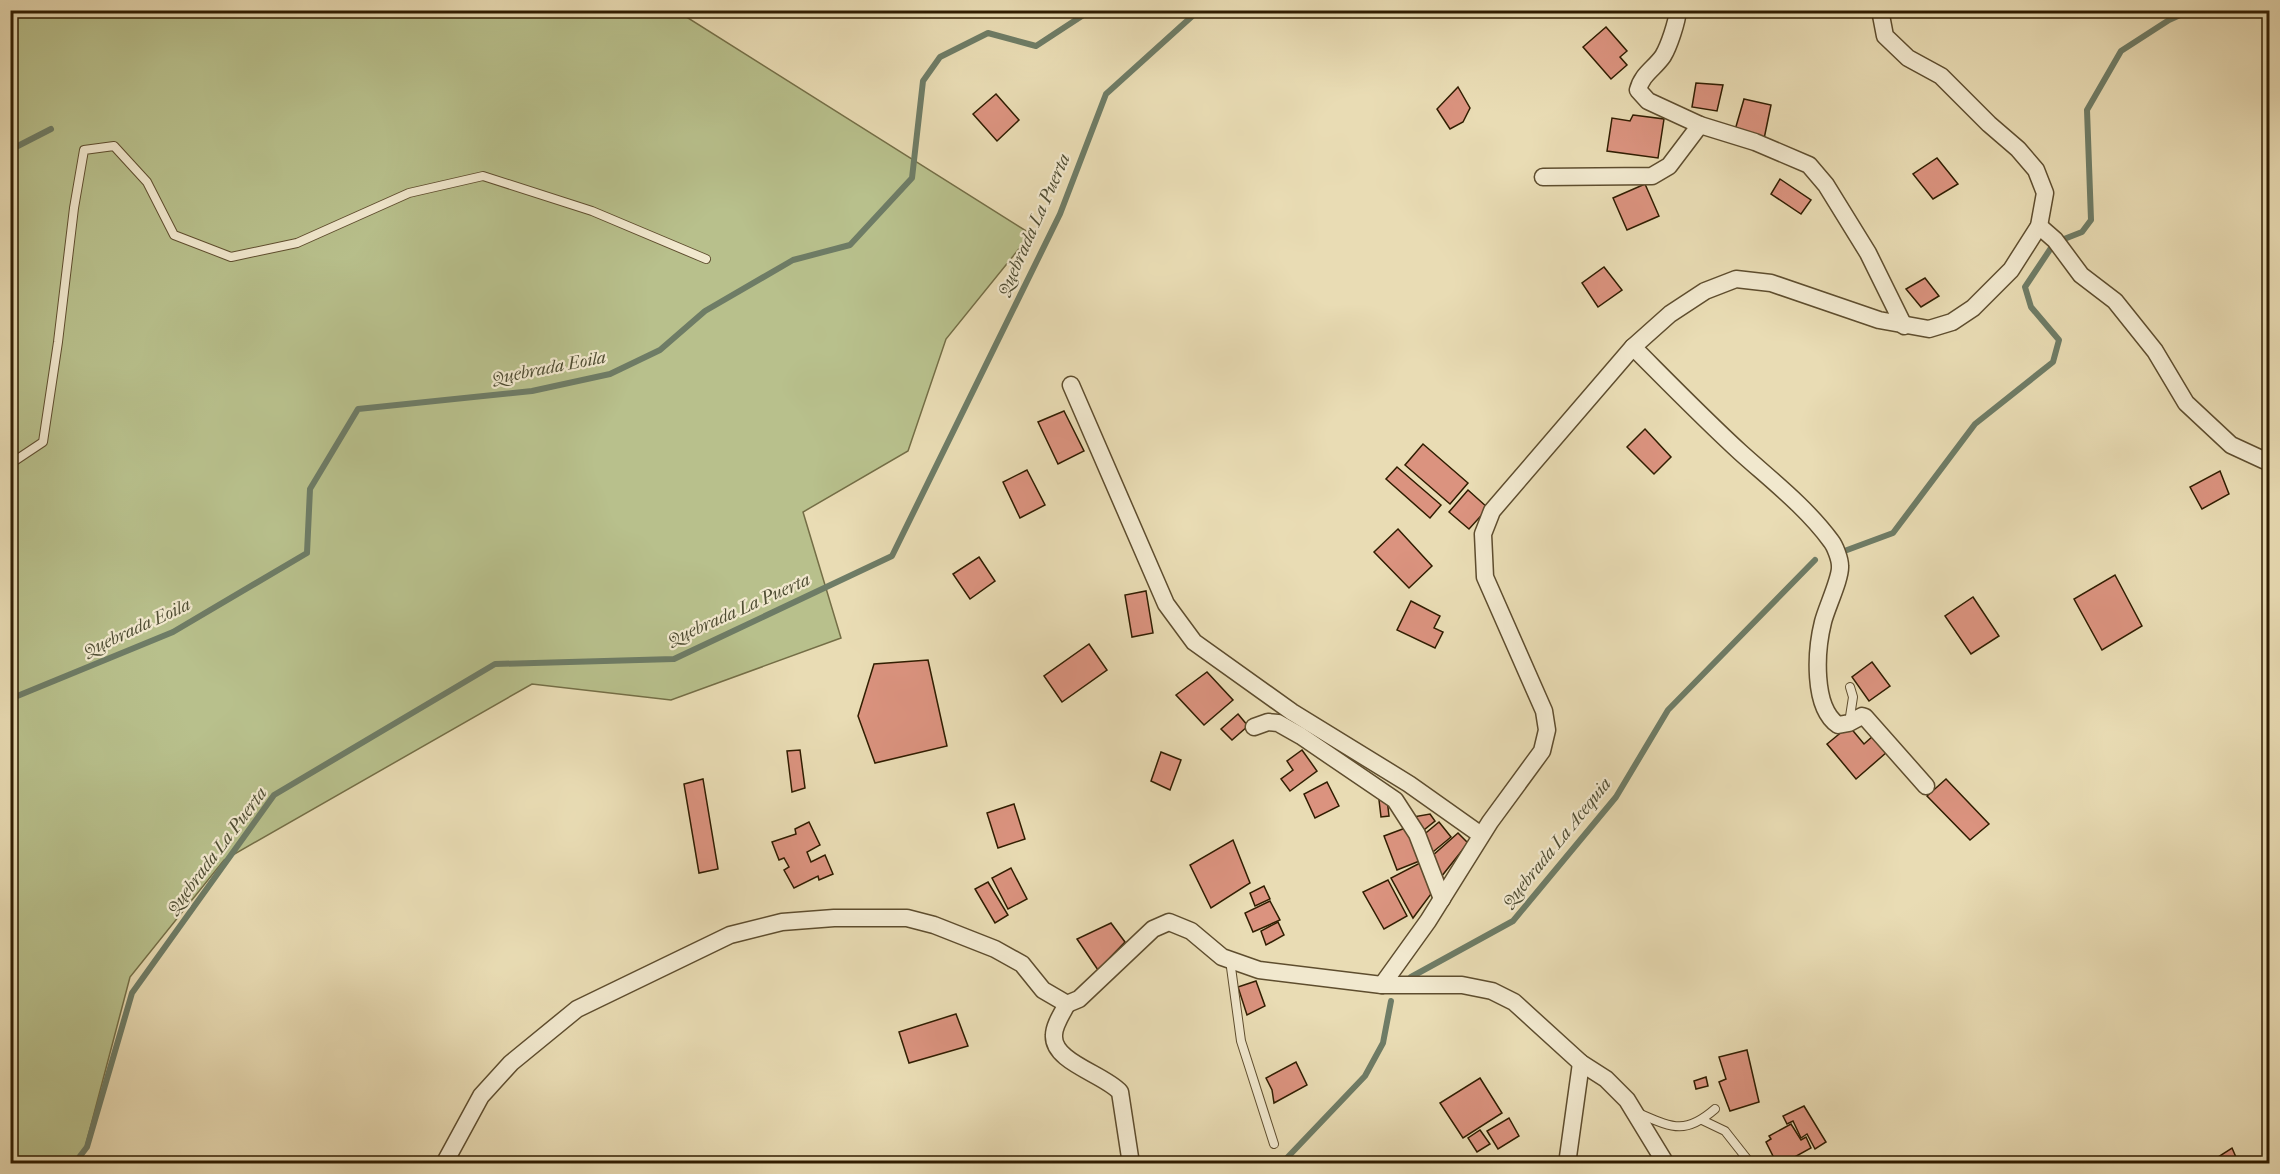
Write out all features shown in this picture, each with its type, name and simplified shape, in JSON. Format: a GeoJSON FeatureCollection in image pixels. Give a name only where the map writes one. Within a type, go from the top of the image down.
{"type":"FeatureCollection","features":[{"type":"Feature","properties":{"kind":"street"},"geometry":{"type":"LineString","coordinates":[[1678,10],[1663,56],[1641,79],[1638,90],[1648,101],[1700,124],[1755,141],[1809,165],[1826,185],[1868,253],[1904,326]]}},
{"type":"Feature","properties":{"kind":"street"},"geometry":{"type":"LineString","coordinates":[[1382,986],[1442,899],[1481,835],[1542,751],[1547,730],[1544,711],[1485,577],[1483,534],[1492,511],[1633,347],[1670,314],[1705,291],[1736,279],[1771,283],[1879,320],[1929,329],[1952,322],[1973,308],[2011,270],[2039,226],[2045,193],[2036,170],[2018,149],[1975,111],[1941,76],[1908,58],[1885,36],[1880,10]]}},
{"type":"Feature","properties":{"kind":"street"},"geometry":{"type":"LineString","coordinates":[[1544,177],[1652,176],[1669,165],[1700,124]]}},
{"type":"Feature","properties":{"kind":"street"},"geometry":{"type":"LineString","coordinates":[[2039,226],[2055,240],[2081,275],[2115,301],[2155,351],[2186,404],[2231,445],[2270,463]]}},
{"type":"Feature","properties":{"kind":"street"},"geometry":{"type":"LineString","coordinates":[[1633,347],[1719,433],[1808,515],[1833,543],[1840,567],[1822,623],[1816,663],[1819,689],[1828,714],[1838,725],[1849,723],[1862,716],[1865,717],[1926,786]]}},
{"type":"Feature","properties":{"kind":"street"},"geometry":{"type":"LineString","coordinates":[[1071,386],[1166,603],[1194,642],[1293,712],[1409,784],[1481,835]]}},
{"type":"Feature","properties":{"kind":"street"},"geometry":{"type":"LineString","coordinates":[[1254,727],[1268,722],[1278,723],[1395,800],[1417,834],[1442,899]]}},
{"type":"Feature","properties":{"kind":"street"},"geometry":{"type":"LineString","coordinates":[[444,1164],[481,1096],[511,1063],[577,1009],[730,935],[782,922],[834,918],[907,918],[934,925],[994,949],[1022,964],[1042,990],[1067,1004]]}},
{"type":"Feature","properties":{"kind":"street"},"geometry":{"type":"LineString","coordinates":[[1131,1164],[1120,1092],[1112,1083],[1068,1060],[1056,1048],[1053,1034],[1067,1004],[1079,999],[1153,929],[1169,922],[1191,931],[1222,957],[1259,970],[1382,986],[1462,985],[1492,991],[1514,1002],[1581,1063],[1606,1079],[1628,1100],[1666,1164]]}},
{"type":"Feature","properties":{"kind":"street"},"geometry":{"type":"LineString","coordinates":[[1567,1164],[1581,1063]]}},
{"type":"Feature","properties":{"kind":"lane"},"geometry":{"type":"LineString","coordinates":[[10,464],[43,442],[74,208],[84,150],[114,146],[147,182],[174,235],[231,257],[297,243],[409,193],[483,176],[592,211],[706,260]]}},
{"type":"Feature","properties":{"kind":"lane"},"geometry":{"type":"LineString","coordinates":[[1849,723],[1853,697],[1850,687]]}},
{"type":"Feature","properties":{"kind":"lane"},"geometry":{"type":"LineString","coordinates":[[1229,960],[1241,1041],[1274,1144]]}},
{"type":"Feature","properties":{"kind":"lane"},"geometry":{"type":"LineString","coordinates":[[1636,1112],[1679,1128],[1702,1120],[1715,1109]]}},
{"type":"Feature","properties":{"kind":"lane"},"geometry":{"type":"LineString","coordinates":[[1702,1120],[1725,1131],[1751,1164]]}},
{"type":"Feature","properties":{"kind":"green space"},"geometry":{"type":"Polygon","coordinates":[[[10,11],[677,11],[1031,234],[946,339],[908,451],[803,512],[841,638],[671,700],[532,684],[224,860],[130,977],[81,1163],[11,1163],[10,11]]]}},
{"type":"Feature","properties":{"kind":"building"},"geometry":{"type":"Polygon","coordinates":[[[1606,27],[1627,51],[1620,57],[1627,65],[1611,79],[1583,47],[1606,27]]]}},
{"type":"Feature","properties":{"kind":"building"},"geometry":{"type":"Polygon","coordinates":[[[1696,83],[1723,85],[1717,111],[1692,107],[1696,83]]]}},
{"type":"Feature","properties":{"kind":"building"},"geometry":{"type":"Polygon","coordinates":[[[1458,87],[1470,108],[1463,122],[1450,129],[1437,109],[1458,87]]]}},
{"type":"Feature","properties":{"kind":"building"},"geometry":{"type":"Polygon","coordinates":[[[996,94],[1019,120],[997,141],[973,114],[996,94]]]}},
{"type":"Feature","properties":{"kind":"building"},"geometry":{"type":"Polygon","coordinates":[[[1744,99],[1771,105],[1764,139],[1735,130],[1744,99]]]}},
{"type":"Feature","properties":{"kind":"building"},"geometry":{"type":"Polygon","coordinates":[[[1633,115],[1664,119],[1658,158],[1607,151],[1612,118],[1630,121],[1633,115]]]}},
{"type":"Feature","properties":{"kind":"building"},"geometry":{"type":"Polygon","coordinates":[[[1937,158],[1958,184],[1933,199],[1913,174],[1937,158]]]}},
{"type":"Feature","properties":{"kind":"building"},"geometry":{"type":"Polygon","coordinates":[[[1780,179],[1811,200],[1801,214],[1771,194],[1780,179]]]}},
{"type":"Feature","properties":{"kind":"building"},"geometry":{"type":"Polygon","coordinates":[[[1645,184],[1659,216],[1627,230],[1613,198],[1645,184]]]}},
{"type":"Feature","properties":{"kind":"building"},"geometry":{"type":"Polygon","coordinates":[[[1604,267],[1622,290],[1598,307],[1582,283],[1604,267]]]}},
{"type":"Feature","properties":{"kind":"building"},"geometry":{"type":"Polygon","coordinates":[[[1925,278],[1939,296],[1921,307],[1906,289],[1925,278]]]}},
{"type":"Feature","properties":{"kind":"building"},"geometry":{"type":"Polygon","coordinates":[[[1064,411],[1084,451],[1058,464],[1038,422],[1064,411]]]}},
{"type":"Feature","properties":{"kind":"building"},"geometry":{"type":"Polygon","coordinates":[[[1645,429],[1671,457],[1654,474],[1627,447],[1645,429]]]}},
{"type":"Feature","properties":{"kind":"building"},"geometry":{"type":"Polygon","coordinates":[[[1423,444],[1468,483],[1450,504],[1405,465],[1423,444]]]}},
{"type":"Feature","properties":{"kind":"building"},"geometry":{"type":"Polygon","coordinates":[[[1397,467],[1441,505],[1430,518],[1386,479],[1397,467]]]}},
{"type":"Feature","properties":{"kind":"building"},"geometry":{"type":"Polygon","coordinates":[[[1027,470],[1045,505],[1020,518],[1003,482],[1027,470]]]}},
{"type":"Feature","properties":{"kind":"building"},"geometry":{"type":"Polygon","coordinates":[[[2220,471],[2229,494],[2202,509],[2190,487],[2220,471]]]}},
{"type":"Feature","properties":{"kind":"building"},"geometry":{"type":"Polygon","coordinates":[[[1468,490],[1488,508],[1469,529],[1449,512],[1468,490]]]}},
{"type":"Feature","properties":{"kind":"building"},"geometry":{"type":"Polygon","coordinates":[[[1398,529],[1432,566],[1409,588],[1374,552],[1398,529]]]}},
{"type":"Feature","properties":{"kind":"building"},"geometry":{"type":"Polygon","coordinates":[[[979,557],[995,581],[970,599],[953,574],[979,557]]]}},
{"type":"Feature","properties":{"kind":"building"},"geometry":{"type":"Polygon","coordinates":[[[2115,575],[2142,626],[2102,650],[2074,599],[2115,575]]]}},
{"type":"Feature","properties":{"kind":"building"},"geometry":{"type":"Polygon","coordinates":[[[1146,591],[1153,633],[1132,637],[1125,595],[1146,591]]]}},
{"type":"Feature","properties":{"kind":"building"},"geometry":{"type":"Polygon","coordinates":[[[1973,597],[1999,636],[1971,654],[1945,616],[1973,597]]]}},
{"type":"Feature","properties":{"kind":"building"},"geometry":{"type":"Polygon","coordinates":[[[1411,601],[1440,616],[1434,628],[1443,632],[1435,648],[1397,630],[1411,601]]]}},
{"type":"Feature","properties":{"kind":"building"},"geometry":{"type":"Polygon","coordinates":[[[1089,644],[1107,670],[1062,702],[1044,676],[1089,644]]]}},
{"type":"Feature","properties":{"kind":"building"},"geometry":{"type":"Polygon","coordinates":[[[928,660],[947,746],[875,763],[858,716],[874,664],[928,660]]]}},
{"type":"Feature","properties":{"kind":"building"},"geometry":{"type":"Polygon","coordinates":[[[1872,662],[1890,686],[1869,701],[1852,677],[1872,662]]]}},
{"type":"Feature","properties":{"kind":"building"},"geometry":{"type":"Polygon","coordinates":[[[1207,672],[1233,700],[1204,725],[1176,695],[1207,672]]]}},
{"type":"Feature","properties":{"kind":"building"},"geometry":{"type":"Polygon","coordinates":[[[1238,714],[1248,726],[1232,740],[1221,729],[1238,714]]]}},
{"type":"Feature","properties":{"kind":"building"},"geometry":{"type":"Polygon","coordinates":[[[1849,726],[1864,744],[1873,736],[1887,752],[1856,779],[1827,744],[1849,726]]]}},
{"type":"Feature","properties":{"kind":"building"},"geometry":{"type":"Polygon","coordinates":[[[800,750],[805,788],[792,792],[787,751],[800,750]]]}},
{"type":"Feature","properties":{"kind":"building"},"geometry":{"type":"Polygon","coordinates":[[[1302,750],[1317,771],[1290,791],[1281,779],[1293,770],[1287,761],[1302,750]]]}},
{"type":"Feature","properties":{"kind":"building"},"geometry":{"type":"Polygon","coordinates":[[[1161,752],[1181,760],[1170,790],[1151,781],[1161,752]]]}},
{"type":"Feature","properties":{"kind":"building"},"geometry":{"type":"Polygon","coordinates":[[[703,779],[718,869],[699,873],[684,784],[703,779]]]}},
{"type":"Feature","properties":{"kind":"building"},"geometry":{"type":"Polygon","coordinates":[[[1946,779],[1989,824],[1970,840],[1927,796],[1946,779]]]}},
{"type":"Feature","properties":{"kind":"building"},"geometry":{"type":"Polygon","coordinates":[[[1327,782],[1339,806],[1315,818],[1304,794],[1327,782]]]}},
{"type":"Feature","properties":{"kind":"building"},"geometry":{"type":"Polygon","coordinates":[[[1387,799],[1389,816],[1381,817],[1379,800],[1387,799]]]}},
{"type":"Feature","properties":{"kind":"building"},"geometry":{"type":"Polygon","coordinates":[[[1014,804],[1025,839],[998,848],[987,813],[1014,804]]]}},
{"type":"Feature","properties":{"kind":"building"},"geometry":{"type":"Polygon","coordinates":[[[1430,814],[1435,821],[1420,833],[1413,817],[1430,814]]]}},
{"type":"Feature","properties":{"kind":"building"},"geometry":{"type":"Polygon","coordinates":[[[809,822],[820,845],[807,852],[811,862],[825,855],[833,874],[819,880],[818,876],[794,888],[784,870],[789,867],[784,858],[779,860],[772,842],[796,834],[795,829],[809,822]]]}},
{"type":"Feature","properties":{"kind":"building"},"geometry":{"type":"Polygon","coordinates":[[[1439,822],[1451,837],[1428,856],[1421,837],[1439,822]]]}},
{"type":"Feature","properties":{"kind":"building"},"geometry":{"type":"Polygon","coordinates":[[[1408,827],[1422,860],[1397,870],[1384,836],[1408,827]]]}},
{"type":"Feature","properties":{"kind":"building"},"geometry":{"type":"Polygon","coordinates":[[[1458,833],[1468,843],[1441,877],[1431,857],[1458,833]]]}},
{"type":"Feature","properties":{"kind":"building"},"geometry":{"type":"Polygon","coordinates":[[[1233,840],[1250,883],[1211,908],[1190,865],[1233,840]]]}},
{"type":"Feature","properties":{"kind":"building"},"geometry":{"type":"Polygon","coordinates":[[[1420,863],[1434,890],[1413,918],[1391,878],[1420,863]]]}},
{"type":"Feature","properties":{"kind":"building"},"geometry":{"type":"Polygon","coordinates":[[[1011,868],[1027,899],[1008,909],[992,878],[1011,868]]]}},
{"type":"Feature","properties":{"kind":"building"},"geometry":{"type":"Polygon","coordinates":[[[1388,880],[1407,916],[1384,929],[1363,892],[1388,880]]]}},
{"type":"Feature","properties":{"kind":"building"},"geometry":{"type":"Polygon","coordinates":[[[988,882],[1008,915],[995,923],[975,889],[988,882]]]}},
{"type":"Feature","properties":{"kind":"building"},"geometry":{"type":"Polygon","coordinates":[[[1264,886],[1270,899],[1255,906],[1250,893],[1264,886]]]}},
{"type":"Feature","properties":{"kind":"building"},"geometry":{"type":"Polygon","coordinates":[[[1270,901],[1280,920],[1253,932],[1245,913],[1270,901]]]}},
{"type":"Feature","properties":{"kind":"building"},"geometry":{"type":"Polygon","coordinates":[[[1278,922],[1284,935],[1266,945],[1261,931],[1278,922]]]}},
{"type":"Feature","properties":{"kind":"building"},"geometry":{"type":"Polygon","coordinates":[[[1111,923],[1125,942],[1098,970],[1077,939],[1111,923]]]}},
{"type":"Feature","properties":{"kind":"building"},"geometry":{"type":"Polygon","coordinates":[[[1256,981],[1265,1006],[1247,1015],[1238,987],[1256,981]]]}},
{"type":"Feature","properties":{"kind":"building"},"geometry":{"type":"Polygon","coordinates":[[[956,1014],[968,1046],[909,1063],[899,1032],[956,1014]]]}},
{"type":"Feature","properties":{"kind":"building"},"geometry":{"type":"Polygon","coordinates":[[[1747,1050],[1759,1102],[1730,1111],[1719,1082],[1726,1079],[1719,1057],[1747,1050]]]}},
{"type":"Feature","properties":{"kind":"building"},"geometry":{"type":"Polygon","coordinates":[[[1296,1062],[1307,1085],[1274,1103],[1272,1090],[1266,1078],[1296,1062]]]}},
{"type":"Feature","properties":{"kind":"building"},"geometry":{"type":"Polygon","coordinates":[[[1706,1077],[1708,1086],[1696,1089],[1694,1081],[1706,1077]]]}},
{"type":"Feature","properties":{"kind":"building"},"geometry":{"type":"Polygon","coordinates":[[[1480,1078],[1502,1113],[1463,1138],[1440,1103],[1480,1078]]]}},
{"type":"Feature","properties":{"kind":"building"},"geometry":{"type":"Polygon","coordinates":[[[1804,1106],[1826,1142],[1815,1149],[1807,1134],[1801,1138],[1793,1121],[1787,1124],[1783,1116],[1804,1106]]]}},
{"type":"Feature","properties":{"kind":"building"},"geometry":{"type":"Polygon","coordinates":[[[1509,1118],[1519,1136],[1498,1149],[1487,1131],[1509,1118]]]}},
{"type":"Feature","properties":{"kind":"building"},"geometry":{"type":"Polygon","coordinates":[[[1791,1124],[1801,1140],[1806,1137],[1811,1148],[1782,1164],[1779,1158],[1775,1160],[1766,1142],[1771,1139],[1769,1136],[1791,1124]]]}},
{"type":"Feature","properties":{"kind":"building"},"geometry":{"type":"Polygon","coordinates":[[[1480,1130],[1490,1144],[1477,1152],[1468,1138],[1480,1130]]]}},
{"type":"Feature","properties":{"kind":"building"},"geometry":{"type":"Polygon","coordinates":[[[2232,1148],[2239,1164],[2221,1164],[2218,1157],[2232,1148]]]}},
{"type":"Feature","properties":{"kind":"waterway","name":"Quebrada Eoila"},"geometry":{"type":"LineString","coordinates":[[10,699],[173,632],[307,553],[310,489],[358,409],[532,391],[610,374],[660,350],[705,311],[793,260],[850,245],[912,178],[923,81],[940,57],[988,33],[1036,46],[1091,10]]}},
{"type":"Feature","properties":{"kind":"waterway","name":"Quebrada La Puerta"},"geometry":{"type":"LineString","coordinates":[[74,1164],[87,1147],[132,993],[274,795],[495,664],[674,659],[892,556],[1060,214],[1106,94],[1199,10]]}},
{"type":"Feature","properties":{"kind":"waterway","name":"Quebrada La Acequia"},"geometry":{"type":"LineString","coordinates":[[2059,241],[2082,232],[2091,220],[2087,110],[2121,51],[2169,20],[2191,10]]}},
{"type":"Feature","properties":{"kind":"waterway"},"geometry":{"type":"LineString","coordinates":[[10,150],[51,129]]}},
{"type":"Feature","properties":{"kind":"waterway","name":"Quebrada La Acequia"},"geometry":{"type":"LineString","coordinates":[[1839,553],[1893,533],[1975,424],[2053,362],[2059,340],[2031,307],[2025,287],[2053,245]]}},
{"type":"Feature","properties":{"kind":"waterway","name":"Quebrada La Acequia"},"geometry":{"type":"LineString","coordinates":[[1411,977],[1513,921],[1616,797],[1668,710],[1815,560]]}},
{"type":"Feature","properties":{"kind":"waterway","name":"Quebrada La Acequia"},"geometry":{"type":"LineString","coordinates":[[1278,1164],[1284,1161],[1365,1076],[1383,1043],[1391,1001]]}}]}
